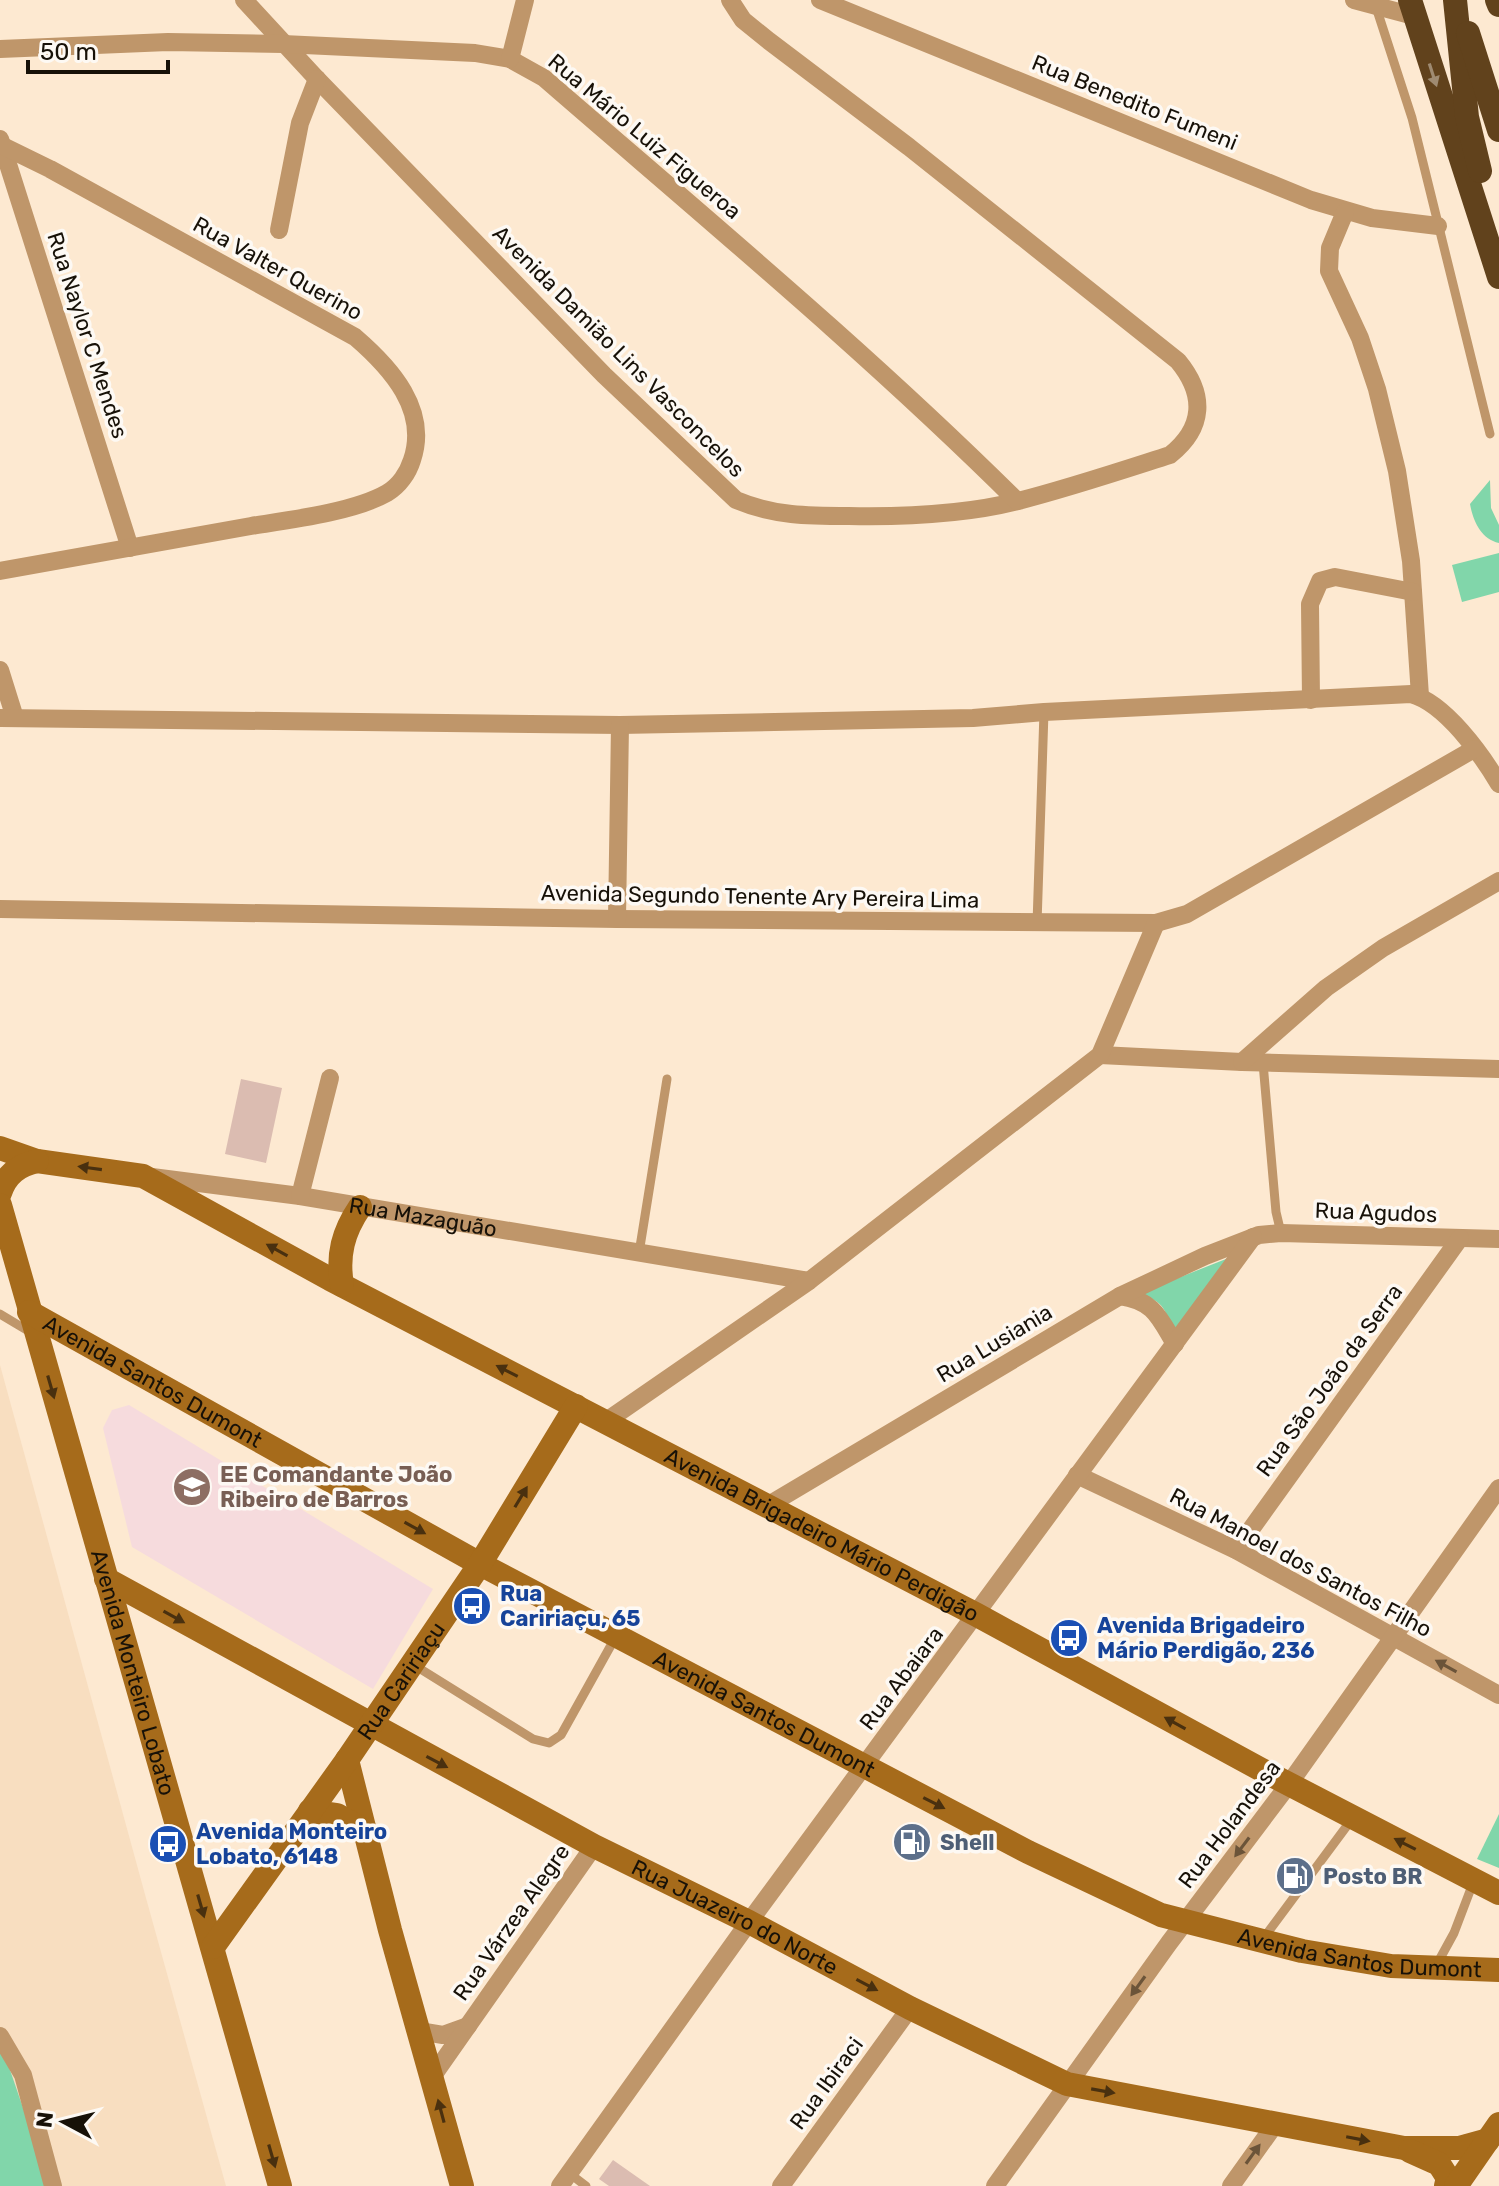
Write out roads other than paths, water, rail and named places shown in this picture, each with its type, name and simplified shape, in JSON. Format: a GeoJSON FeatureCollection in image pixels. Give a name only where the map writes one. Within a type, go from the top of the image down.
{"type":"FeatureCollection","features":[{"type":"Feature","properties":{"kind":"highway"},"geometry":{"type":"LineString","coordinates":[[1456,0],[1499,130]]}},
{"type":"Feature","properties":{"kind":"highway"},"geometry":{"type":"LineString","coordinates":[[1456,0],[1467,117],[1499,252]]}},
{"type":"Feature","properties":{"kind":"highway"},"geometry":{"type":"LineString","coordinates":[[1412,8],[1499,277]]}},
{"type":"Feature","properties":{"kind":"main road","name":"Rua Mazaguão"},"geometry":{"type":"LineString","coordinates":[[0,1148],[37,1161],[143,1176]]}},
{"type":"Feature","properties":{"kind":"main road"},"geometry":{"type":"LineString","coordinates":[[0,1193],[7,1177],[16,1169],[37,1161]]}},
{"type":"Feature","properties":{"kind":"main road","name":"Avenida Brigadeiro Mário Perdigão"},"geometry":{"type":"LineString","coordinates":[[143,1176],[342,1285],[977,1615],[1289,1784],[1499,1893]]}},
{"type":"Feature","properties":{"kind":"main road","name":"Avenida Monteiro Lobato"},"geometry":{"type":"LineString","coordinates":[[0,1205],[280,2186]]}},
{"type":"Feature","properties":{"kind":"main road"},"geometry":{"type":"LineString","coordinates":[[342,1285],[341,1248],[349,1223],[360,1207]]}},
{"type":"Feature","properties":{"kind":"main road","name":"Avenida Santos Dumont"},"geometry":{"type":"LineString","coordinates":[[29,1312],[480,1564],[1028,1852],[1161,1915],[1261,1942],[1391,1966],[1499,1970]]}},
{"type":"Feature","properties":{"kind":"main road","name":"Rua Caririaçu"},"geometry":{"type":"LineString","coordinates":[[213,1947],[347,1760],[480,1564],[576,1406]]}},
{"type":"Feature","properties":{"kind":"main road","name":"Rua Juazeiro do Norte"},"geometry":{"type":"LineString","coordinates":[[106,1579],[594,1846],[749,1922],[910,2008],[1067,2084],[1404,2148],[1459,2148],[1494,2132]]}},
{"type":"Feature","properties":{"kind":"main road"},"geometry":{"type":"LineString","coordinates":[[347,1760],[462,2186]]}},
{"type":"Feature","properties":{"kind":"main road"},"geometry":{"type":"LineString","coordinates":[[310,1811],[337,1815],[364,1830]]}},
{"type":"Feature","properties":{"kind":"main road"},"geometry":{"type":"LineString","coordinates":[[1456,2186],[1494,2132]]}},
{"type":"Feature","properties":{"kind":"main road","name":"Rua Juazeiro do Norte"},"geometry":{"type":"LineString","coordinates":[[1404,2148],[1439,2164],[1448,2178],[1446,2186]]}},
{"type":"Feature","properties":{"kind":"street","name":"Avenida Damião Lins Vasconcelos"},"geometry":{"type":"LineString","coordinates":[[244,0],[604,375],[736,500],[762,511],[792,515],[876,517],[955,512],[1017,501],[1170,455],[1186,442],[1195,427],[1197,410],[1190,376],[1156,342],[743,20],[730,0]]}},
{"type":"Feature","properties":{"kind":"street"},"geometry":{"type":"LineString","coordinates":[[510,59],[525,0]]}},
{"type":"Feature","properties":{"kind":"street","name":"Rua Benedito Fumeni"},"geometry":{"type":"LineString","coordinates":[[820,0],[1345,212],[1438,226]]}},
{"type":"Feature","properties":{"kind":"street"},"geometry":{"type":"LineString","coordinates":[[1354,0],[1376,7],[1412,8]]}},
{"type":"Feature","properties":{"kind":"street","name":"Rua Mário Luiz Figueroa"},"geometry":{"type":"LineString","coordinates":[[0,49],[168,42],[283,44],[475,53],[510,59],[544,78],[695,209],[971,456],[1017,501]]}},
{"type":"Feature","properties":{"kind":"street"},"geometry":{"type":"LineString","coordinates":[[279,230],[300,123],[317,79]]}},
{"type":"Feature","properties":{"kind":"street","name":"Rua Valter Querino"},"geometry":{"type":"LineString","coordinates":[[0,571],[294,519],[353,505],[388,493],[407,473],[417,446],[417,419],[382,360],[355,337],[1,142]]}},
{"type":"Feature","properties":{"kind":"street","name":"Rua Naylor C Mendes"},"geometry":{"type":"LineString","coordinates":[[1,142],[130,548]]}},
{"type":"Feature","properties":{"kind":"street"},"geometry":{"type":"LineString","coordinates":[[1345,212],[1330,248],[1329,271],[1360,338],[1377,389],[1397,471],[1411,561],[1420,696]]}},
{"type":"Feature","properties":{"kind":"street"},"geometry":{"type":"LineString","coordinates":[[1311,700],[1310,604],[1320,581],[1335,577],[1413,592]]}},
{"type":"Feature","properties":{"kind":"street"},"geometry":{"type":"LineString","coordinates":[[0,670],[8,718],[620,725],[973,718],[1397,694],[1420,696],[1455,725],[1499,784]]}},
{"type":"Feature","properties":{"kind":"street"},"geometry":{"type":"LineString","coordinates":[[617,919],[620,725]]}},
{"type":"Feature","properties":{"kind":"street","name":"Avenida Segundo Tenente Ary Pereira Lima"},"geometry":{"type":"LineString","coordinates":[[0,909],[617,919],[1156,923],[1187,914],[1474,749]]}},
{"type":"Feature","properties":{"kind":"street"},"geometry":{"type":"LineString","coordinates":[[1242,1062],[1326,988],[1383,948],[1499,881]]}},
{"type":"Feature","properties":{"kind":"street"},"geometry":{"type":"LineString","coordinates":[[605,1422],[809,1281],[1100,1055],[1156,923]]}},
{"type":"Feature","properties":{"kind":"street"},"geometry":{"type":"LineString","coordinates":[[1100,1055],[1499,1069]]}},
{"type":"Feature","properties":{"kind":"street"},"geometry":{"type":"LineString","coordinates":[[300,1196],[330,1078]]}},
{"type":"Feature","properties":{"kind":"street","name":"Rua Mazaguão"},"geometry":{"type":"LineString","coordinates":[[143,1176],[300,1196],[809,1281]]}},
{"type":"Feature","properties":{"kind":"street","name":"Rua Agudos"},"geometry":{"type":"LineString","coordinates":[[1253,1237],[1281,1233],[1499,1239]]}},
{"type":"Feature","properties":{"kind":"street","name":"Rua Lusiania"},"geometry":{"type":"LineString","coordinates":[[767,1506],[1120,1296],[1253,1237]]}},
{"type":"Feature","properties":{"kind":"street","name":"Rua Abaiara"},"geometry":{"type":"LineString","coordinates":[[564,2180],[749,1922],[1253,1237]]}},
{"type":"Feature","properties":{"kind":"street","name":"Rua São João da Serra"},"geometry":{"type":"LineString","coordinates":[[1236,1550],[1460,1238]]}},
{"type":"Feature","properties":{"kind":"street"},"geometry":{"type":"LineString","coordinates":[[1120,1296],[1149,1305],[1175,1344]]}},
{"type":"Feature","properties":{"kind":"street","name":"Rua Manoel dos Santos Filho"},"geometry":{"type":"LineString","coordinates":[[1077,1475],[1236,1550],[1499,1695]]}},
{"type":"Feature","properties":{"kind":"street","name":"Rua Holandesa"},"geometry":{"type":"LineString","coordinates":[[995,2186],[1497,1494]]}},
{"type":"Feature","properties":{"kind":"street","name":"Rua Várzea Alegre"},"geometry":{"type":"LineString","coordinates":[[432,2077],[594,1846]]}},
{"type":"Feature","properties":{"kind":"street","name":"Rua Ibiraci"},"geometry":{"type":"LineString","coordinates":[[781,2186],[910,2008]]}},
{"type":"Feature","properties":{"kind":"street","name":"Rua Várzea Alegre"},"geometry":{"type":"LineString","coordinates":[[419,2031],[443,2035],[468,2026]]}},
{"type":"Feature","properties":{"kind":"street"},"geometry":{"type":"LineString","coordinates":[[0,2036],[23,2075],[53,2186]]}},
{"type":"Feature","properties":{"kind":"street"},"geometry":{"type":"LineString","coordinates":[[1231,2186],[1276,2123]]}},
{"type":"Feature","properties":{"kind":"lane"},"geometry":{"type":"LineString","coordinates":[[1376,7],[1412,118],[1461,305],[1490,434]]}},
{"type":"Feature","properties":{"kind":"lane"},"geometry":{"type":"LineString","coordinates":[[1037,924],[1044,712]]}},
{"type":"Feature","properties":{"kind":"lane"},"geometry":{"type":"LineString","coordinates":[[1263,1063],[1276,1212],[1281,1233]]}},
{"type":"Feature","properties":{"kind":"lane"},"geometry":{"type":"LineString","coordinates":[[639,1253],[667,1079]]}},
{"type":"Feature","properties":{"kind":"lane"},"geometry":{"type":"LineString","coordinates":[[0,1314],[36,1336]]}},
{"type":"Feature","properties":{"kind":"lane"},"geometry":{"type":"LineString","coordinates":[[411,1664],[533,1739],[549,1743],[561,1735],[616,1636]]}},
{"type":"Feature","properties":{"kind":"lane"},"geometry":{"type":"LineString","coordinates":[[1261,1942],[1353,1817]]}},
{"type":"Feature","properties":{"kind":"lane"},"geometry":{"type":"LineString","coordinates":[[1435,1967],[1454,1933],[1474,1880]]}},
{"type":"Feature","properties":{"kind":"lane"},"geometry":{"type":"LineString","coordinates":[[564,2180],[586,2186]]}},
{"type":"Feature","properties":{"kind":"place","name":"EE Comandante João Ribeiro de Barros"},"geometry":{"type":"Point","coordinates":[192,1487]}},
{"type":"Feature","properties":{"kind":"place","name":"Rua Caririaçu, 65"},"geometry":{"type":"Point","coordinates":[472,1606]}},
{"type":"Feature","properties":{"kind":"place","name":"Avenida Brigadeiro Mário Perdigão, 236"},"geometry":{"type":"Point","coordinates":[1069,1638]}},
{"type":"Feature","properties":{"kind":"place","name":"Shell"},"geometry":{"type":"Point","coordinates":[912,1842]}},
{"type":"Feature","properties":{"kind":"place","name":"Avenida Monteiro Lobato, 6148"},"geometry":{"type":"Point","coordinates":[168,1844]}},
{"type":"Feature","properties":{"kind":"place","name":"Posto BR"},"geometry":{"type":"Point","coordinates":[1295,1876]}}]}
